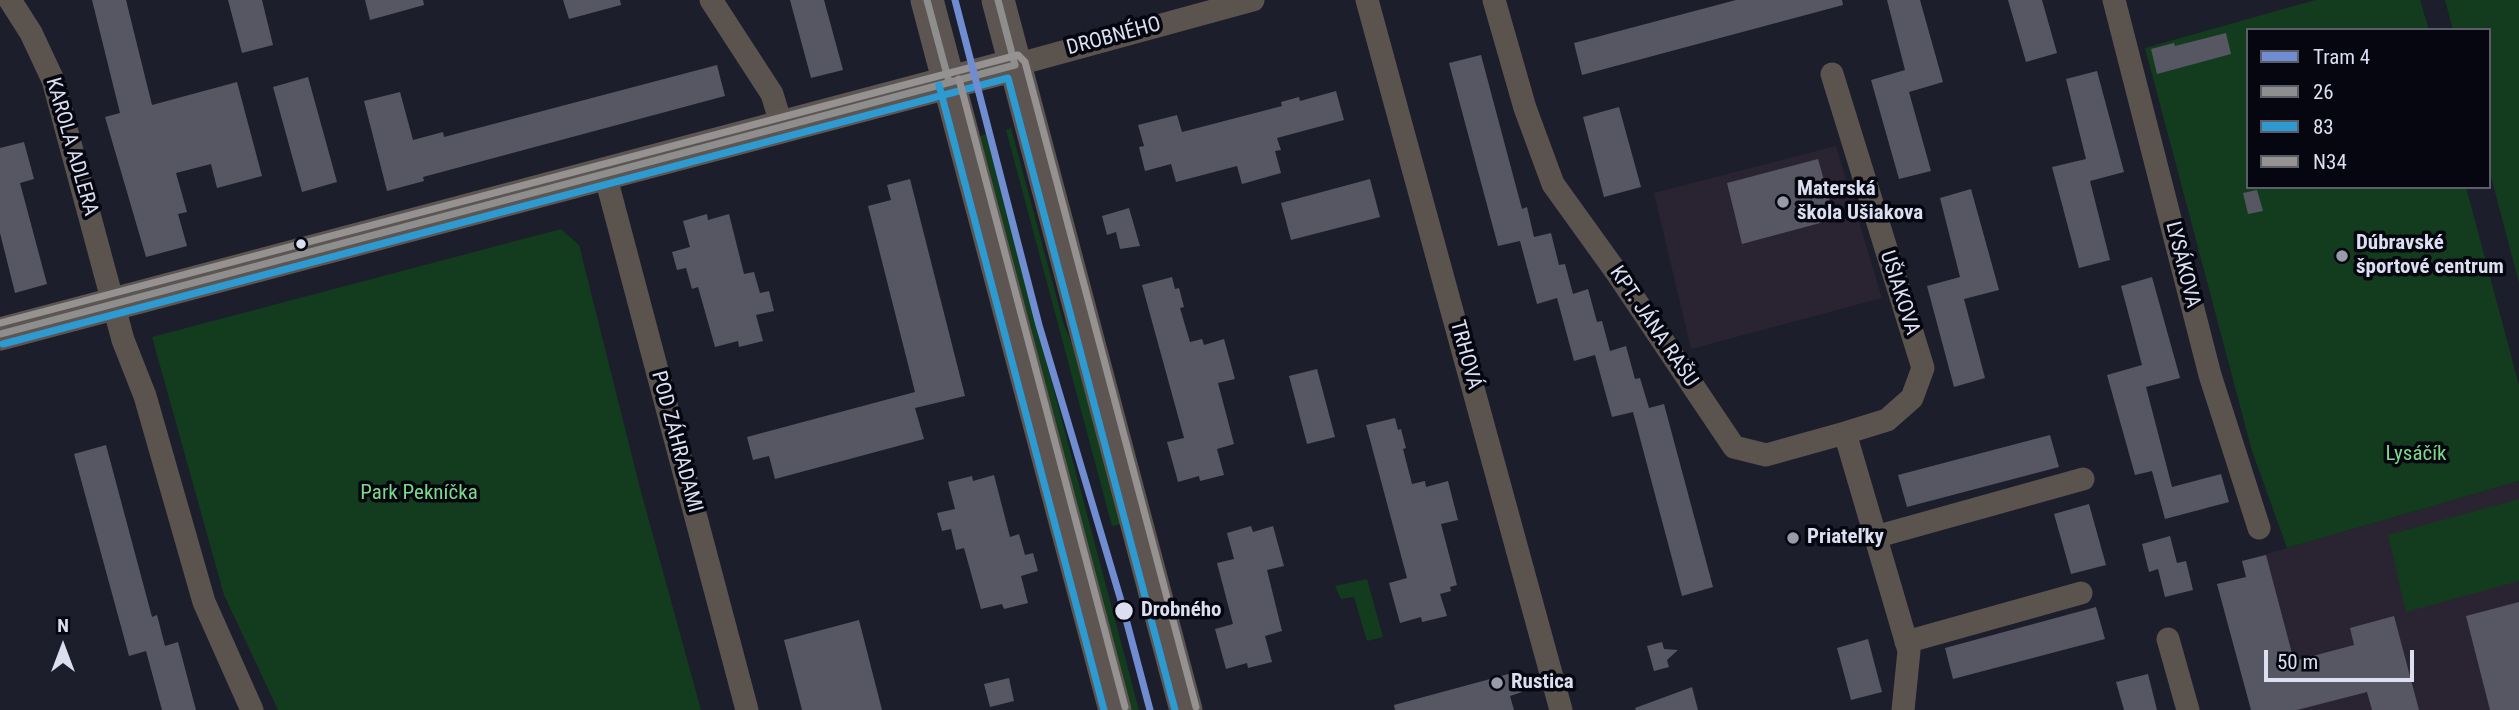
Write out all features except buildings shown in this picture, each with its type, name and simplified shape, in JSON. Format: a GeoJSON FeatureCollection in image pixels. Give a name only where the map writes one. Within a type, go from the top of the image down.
{"type":"FeatureCollection","features":[{"type":"Feature","properties":{"kind":"main road"},"geometry":{"type":"LineString","coordinates":[[927,0],[1115,710]]}},
{"type":"Feature","properties":{"kind":"main road"},"geometry":{"type":"LineString","coordinates":[[998,0],[1186,710]]}},
{"type":"Feature","properties":{"kind":"main road"},"geometry":{"type":"LineString","coordinates":[[0,334],[1015,65]]}},
{"type":"Feature","properties":{"kind":"street","name":"KAROLA ADLERA"},"geometry":{"type":"LineString","coordinates":[[10,0],[46,62],[61,104],[123,340],[145,396],[204,602],[252,710]]}},
{"type":"Feature","properties":{"kind":"street"},"geometry":{"type":"LineString","coordinates":[[711,0],[772,94],[782,127]]}},
{"type":"Feature","properties":{"kind":"street","name":"DROBNÉHO"},"geometry":{"type":"LineString","coordinates":[[1015,65],[1227,3],[1253,0]]}},
{"type":"Feature","properties":{"kind":"street","name":"TRHOVÁ"},"geometry":{"type":"LineString","coordinates":[[1367,0],[1561,710]]}},
{"type":"Feature","properties":{"kind":"street","name":"KPT. JÁNA RAŠU"},"geometry":{"type":"LineString","coordinates":[[1494,0],[1525,108],[1553,184],[1617,273],[1734,447],[1766,455],[1845,433]]}},
{"type":"Feature","properties":{"kind":"street","name":"LYSÁKOVA"},"geometry":{"type":"LineString","coordinates":[[2115,0],[2210,375],[2259,528]]}},
{"type":"Feature","properties":{"kind":"street","name":"UŠIAKOVA"},"geometry":{"type":"LineString","coordinates":[[1832,74],[1923,368],[1912,398],[1887,420],[1845,433]]}},
{"type":"Feature","properties":{"kind":"street","name":"POD ZÁHRADAMI"},"geometry":{"type":"LineString","coordinates":[[605,174],[747,710]]}},
{"type":"Feature","properties":{"kind":"street"},"geometry":{"type":"LineString","coordinates":[[1845,433],[1909,651],[1903,710]]}},
{"type":"Feature","properties":{"kind":"street"},"geometry":{"type":"LineString","coordinates":[[1875,537],[2082,479]]}},
{"type":"Feature","properties":{"kind":"street"},"geometry":{"type":"LineString","coordinates":[[1906,642],[2081,593]]}},
{"type":"Feature","properties":{"kind":"street"},"geometry":{"type":"LineString","coordinates":[[2168,639],[2188,710]]}},
{"type":"Feature","properties":{"kind":"shaded area"},"geometry":{"type":"Polygon","coordinates":[[[1836,146],[1882,298],[1691,349],[1654,193],[1836,146]]]}},
{"type":"Feature","properties":{"kind":"shaded area"},"geometry":{"type":"Polygon","coordinates":[[[2519,481],[2519,710],[2251,710],[2217,584],[2246,577],[2242,561],[2519,481]]]}},
{"type":"Feature","properties":{"kind":"green space","name":"Dúbravské športové centrum"},"geometry":{"type":"Polygon","coordinates":[[[2315,0],[2420,0],[2428,28],[2246,28],[2246,189],[2467,189],[2519,385],[2519,481],[2287,548],[2252,451],[2145,48],[2315,0]]]}},
{"type":"Feature","properties":{"kind":"green space"},"geometry":{"type":"Polygon","coordinates":[[[2445,0],[2519,0],[2519,283],[2491,177],[2491,28],[2452,28],[2445,0]]]}},
{"type":"Feature","properties":{"kind":"green space"},"geometry":{"type":"Polygon","coordinates":[[[1011,128],[1064,325],[1087,378],[1122,524],[1112,526],[1006,130],[1011,128]]]}},
{"type":"Feature","properties":{"kind":"green space"},"geometry":{"type":"Polygon","coordinates":[[[986,134],[1139,710],[1127,710],[975,138],[986,134]]]}},
{"type":"Feature","properties":{"kind":"green space","name":"Park Pekníčka"},"geometry":{"type":"Polygon","coordinates":[[[561,229],[579,245],[640,488],[701,710],[278,710],[224,595],[152,337],[561,229]]]}},
{"type":"Feature","properties":{"kind":"green space"},"geometry":{"type":"Polygon","coordinates":[[[2519,499],[2519,581],[2406,612],[2388,535],[2519,499]]]}},
{"type":"Feature","properties":{"kind":"green space"},"geometry":{"type":"Polygon","coordinates":[[[1367,579],[1383,637],[1367,641],[1354,597],[1341,599],[1335,586],[1367,579]]]}},
{"type":"Feature","properties":{"kind":"tram line","name":"4"},"geometry":{"type":"LineString","coordinates":[[955,0],[1039,325],[1122,604],[1150,710]]}},
{"type":"Feature","properties":{"kind":"transit line","name":"26"},"geometry":{"type":"LineString","coordinates":[[927,0],[949,82]]}},
{"type":"Feature","properties":{"kind":"transit line","name":"26"},"geometry":{"type":"LineString","coordinates":[[998,0],[1015,65]]}},
{"type":"Feature","properties":{"kind":"transit line","name":"N34"},"geometry":{"type":"LineString","coordinates":[[0,323],[1018,55],[1025,62],[1196,707]]}},
{"type":"Feature","properties":{"kind":"transit line","name":"26"},"geometry":{"type":"LineString","coordinates":[[0,334],[1015,65]]}},
{"type":"Feature","properties":{"kind":"transit line","name":"83"},"geometry":{"type":"LineString","coordinates":[[3,344],[1008,78],[1175,710]]}},
{"type":"Feature","properties":{"kind":"transit line","name":"N34"},"geometry":{"type":"LineString","coordinates":[[959,79],[1125,707]]}},
{"type":"Feature","properties":{"kind":"transit line","name":"83"},"geometry":{"type":"LineString","coordinates":[[939,85],[1104,710]]}},
{"type":"Feature","properties":{"kind":"place","name":"Materská škola Ušiakova"},"geometry":{"type":"Point","coordinates":[1783,202]}},
{"type":"Feature","properties":{"kind":"place","name":"Dúbravské športové centrum"},"geometry":{"type":"Point","coordinates":[2342,256]}},
{"type":"Feature","properties":{"kind":"place","name":"Priateľky"},"geometry":{"type":"Point","coordinates":[1793,538]}},
{"type":"Feature","properties":{"kind":"place","name":"Drobného"},"geometry":{"type":"Point","coordinates":[1124,611]}},
{"type":"Feature","properties":{"kind":"place","name":"Rustica"},"geometry":{"type":"Point","coordinates":[1497,683]}},
{"type":"Feature","properties":{"kind":"park label","name":"Lysáčík"},"geometry":{"type":"Point","coordinates":[2416,455]}}]}
